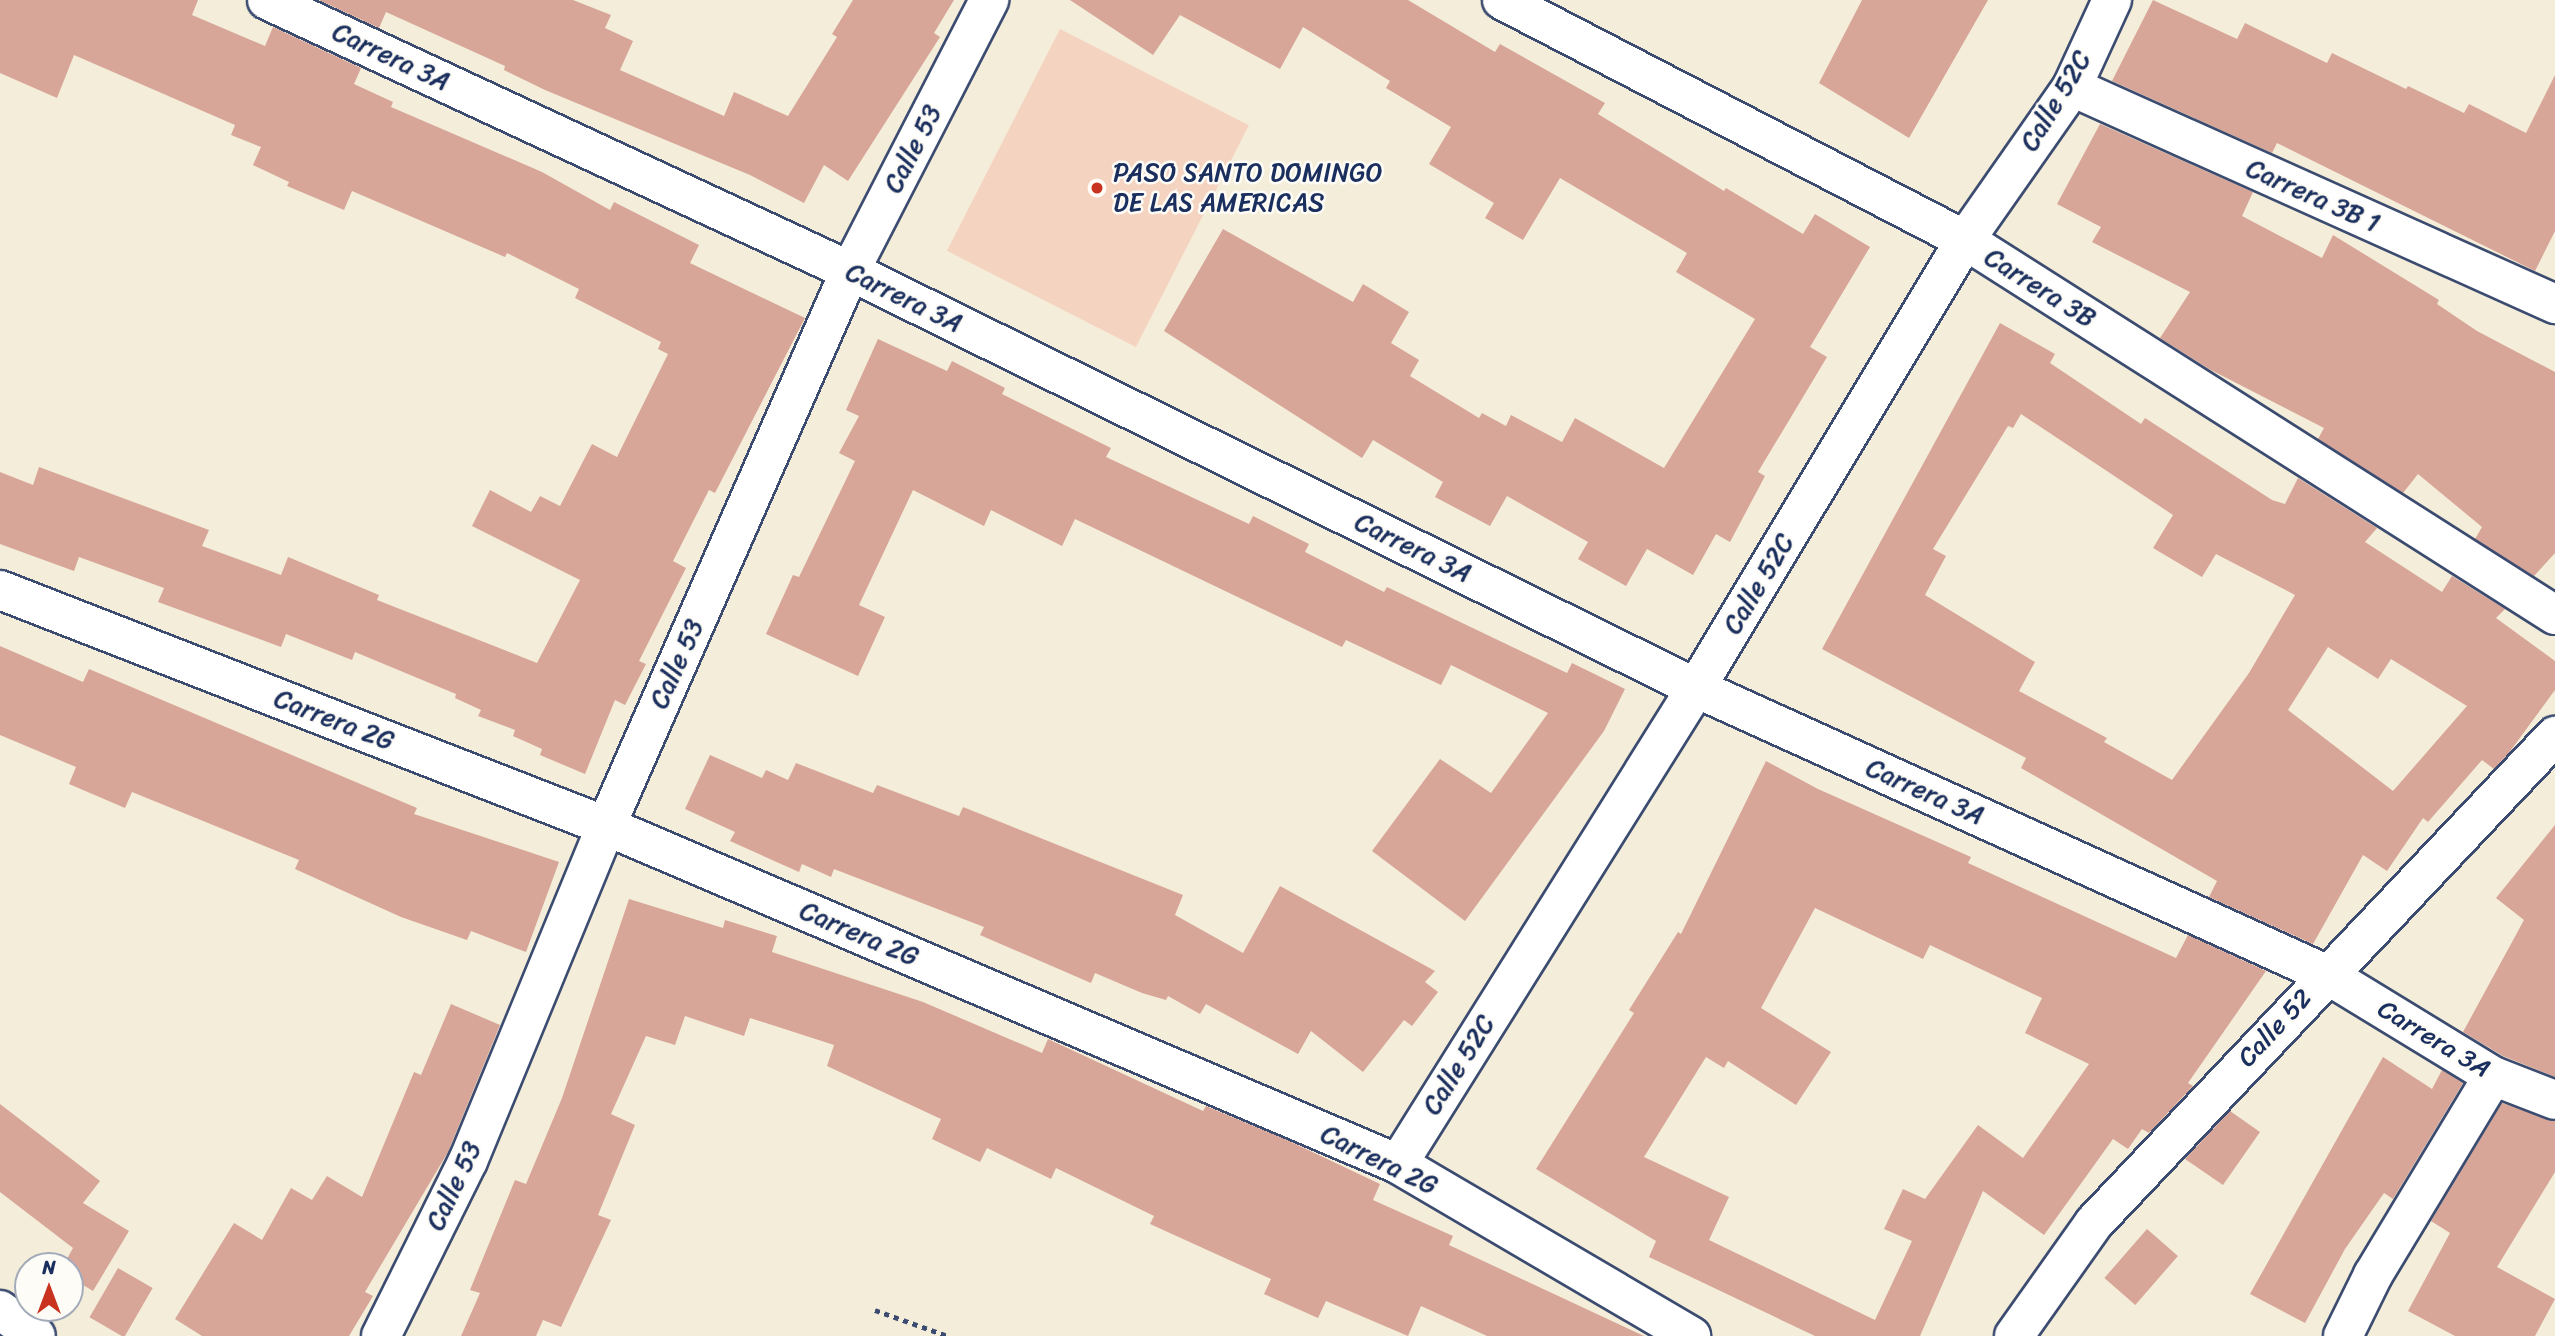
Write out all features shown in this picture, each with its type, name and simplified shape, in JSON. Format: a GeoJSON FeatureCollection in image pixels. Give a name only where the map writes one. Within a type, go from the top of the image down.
{"type":"FeatureCollection","features":[{"type":"Feature","properties":{"kind":"street","name":"Carrera 3A"},"geometry":{"type":"LineString","coordinates":[[268,0],[850,271],[1696,688],[2326,974],[2493,1076],[2555,1100]]}},
{"type":"Feature","properties":{"kind":"street","name":"Calle 53"},"geometry":{"type":"LineString","coordinates":[[381,1336],[468,1161],[606,826],[850,271],[989,0]]}},
{"type":"Feature","properties":{"kind":"street","name":"Carrera 3B"},"geometry":{"type":"LineString","coordinates":[[1502,0],[1965,240],[2555,615]]}},
{"type":"Feature","properties":{"kind":"street","name":"Calle 52C"},"geometry":{"type":"LineString","coordinates":[[1398,1164],[1696,688],[1965,240],[2071,87],[2112,0]]}},
{"type":"Feature","properties":{"kind":"street","name":"Carrera 3B 1"},"geometry":{"type":"LineString","coordinates":[[2071,87],[2555,304]]}},
{"type":"Feature","properties":{"kind":"street","name":"Carrera 2G"},"geometry":{"type":"LineString","coordinates":[[0,590],[606,826],[1398,1164],[1691,1336]]}},
{"type":"Feature","properties":{"kind":"street","name":"Calle 52"},"geometry":{"type":"LineString","coordinates":[[2014,1336],[2094,1223],[2326,974],[2555,736]]}},
{"type":"Feature","properties":{"kind":"street"},"geometry":{"type":"LineString","coordinates":[[2343,1336],[2372,1275],[2493,1076]]}},
{"type":"Feature","properties":{"kind":"street"},"geometry":{"type":"LineString","coordinates":[[0,1311],[36,1336]]}},
{"type":"Feature","properties":{"kind":"path"},"geometry":{"type":"LineString","coordinates":[[875,1310],[948,1336]]}},
{"type":"Feature","properties":{"kind":"shaded area","name":"PASO SANTO DOMINGO DE LAS AMERICAS"},"geometry":{"type":"Polygon","coordinates":[[[1060,29],[1249,125],[1136,347],[947,251],[1060,29]]]}},
{"type":"Feature","properties":{"kind":"building"},"geometry":{"type":"Polygon","coordinates":[[[0,0],[198,0],[192,15],[265,46],[273,27],[361,68],[354,84],[393,102],[391,107],[542,172],[610,210],[614,202],[699,245],[690,263],[805,318],[715,493],[709,490],[673,561],[686,568],[639,661],[646,664],[625,705],[615,700],[585,774],[540,755],[542,749],[513,736],[515,730],[478,716],[481,710],[455,698],[456,694],[355,652],[352,660],[286,634],[281,647],[158,602],[164,588],[79,557],[74,571],[0,544],[0,472],[33,485],[39,467],[209,530],[202,546],[281,575],[288,557],[379,595],[377,600],[537,663],[580,580],[472,526],[490,490],[531,512],[540,496],[560,506],[592,444],[617,457],[668,354],[658,349],[661,342],[575,298],[579,289],[507,253],[505,257],[352,191],[344,210],[287,186],[289,182],[253,165],[261,147],[231,135],[235,125],[74,55],[57,98],[0,73],[0,0]]]}},
{"type":"Feature","properties":{"kind":"building"},"geometry":{"type":"Polygon","coordinates":[[[319,0],[573,0],[611,15],[605,28],[633,41],[620,70],[724,116],[734,92],[788,116],[837,37],[832,34],[853,0],[954,0],[934,33],[940,37],[848,181],[824,165],[804,203],[750,175],[545,90],[504,70],[505,66],[386,12],[379,28],[319,0]]]}},
{"type":"Feature","properties":{"kind":"building"},"geometry":{"type":"Polygon","coordinates":[[[1070,0],[1408,0],[1495,52],[1500,44],[1605,103],[1598,114],[1724,191],[1726,188],[1803,234],[1815,214],[1870,247],[1810,347],[1827,357],[1758,472],[1765,476],[1730,542],[1716,534],[1693,575],[1647,549],[1626,586],[1578,559],[1588,542],[1507,496],[1490,526],[1435,497],[1443,482],[1373,440],[1362,458],[1164,331],[1223,229],[1353,302],[1363,284],[1409,312],[1391,343],[1419,360],[1410,376],[1479,418],[1482,413],[1506,426],[1511,415],[1562,442],[1575,418],[1664,468],[1755,319],[1676,272],[1687,253],[1560,178],[1523,240],[1485,218],[1494,203],[1429,164],[1451,127],[1386,88],[1390,81],[1303,27],[1280,69],[1180,15],[1153,55],[1070,0]]]}},
{"type":"Feature","properties":{"kind":"building"},"geometry":{"type":"Polygon","coordinates":[[[1862,0],[1988,0],[1909,138],[1819,83],[1862,0]]]}},
{"type":"Feature","properties":{"kind":"building"},"geometry":{"type":"Polygon","coordinates":[[[2153,0],[2237,39],[2245,23],[2327,63],[2332,53],[2406,89],[2408,86],[2464,113],[2469,104],[2526,133],[2555,75],[2555,231],[2535,271],[2277,143],[2272,153],[2112,81],[2153,0]]]}},
{"type":"Feature","properties":{"kind":"building"},"geometry":{"type":"Polygon","coordinates":[[[2100,124],[2253,192],[2242,216],[2322,258],[2333,235],[2439,300],[2437,304],[2477,331],[2555,372],[2555,553],[2534,576],[2475,539],[2482,527],[2418,474],[2403,493],[2318,439],[2324,428],[2209,369],[2160,338],[2190,292],[2092,242],[2101,227],[2057,204],[2100,124]]]}},
{"type":"Feature","properties":{"kind":"building"},"geometry":{"type":"Polygon","coordinates":[[[2000,323],[2055,354],[2050,363],[2141,424],[2145,418],[2272,500],[2285,504],[2298,478],[2377,528],[2365,542],[2442,592],[2452,576],[2505,609],[2496,618],[2555,661],[2555,690],[2494,769],[2482,760],[2428,822],[2423,818],[2387,871],[2363,855],[2313,944],[2209,897],[2217,881],[2021,768],[2026,758],[1822,649],[2000,323]],[[2021,414],[2013,428],[2008,426],[1933,549],[1946,556],[1925,595],[2035,662],[2019,691],[2107,738],[2104,742],[2172,780],[2249,673],[2295,595],[2216,554],[2202,577],[2153,548],[2173,515],[2021,414]],[[2328,647],[2288,710],[2393,791],[2467,706],[2391,659],[2378,679],[2328,647]]]}},
{"type":"Feature","properties":{"kind":"building"},"geometry":{"type":"Polygon","coordinates":[[[878,339],[947,371],[952,361],[1005,388],[1002,394],[1111,448],[1106,457],[1249,524],[1253,516],[1309,544],[1305,552],[1384,592],[1387,587],[1567,673],[1572,663],[1625,689],[1604,731],[1465,921],[1372,851],[1440,759],[1491,793],[1548,713],[1451,665],[1441,685],[1346,640],[1342,647],[1075,519],[1062,546],[991,510],[984,526],[913,490],[859,605],[885,617],[858,676],[766,634],[793,575],[799,577],[855,461],[839,453],[859,416],[846,410],[878,339]]]}},
{"type":"Feature","properties":{"kind":"building"},"geometry":{"type":"Polygon","coordinates":[[[0,646],[83,682],[89,669],[417,808],[414,814],[559,862],[526,952],[471,931],[467,940],[401,917],[295,869],[299,860],[132,792],[125,808],[69,784],[76,767],[0,735],[0,646]]]}},
{"type":"Feature","properties":{"kind":"building"},"geometry":{"type":"Polygon","coordinates":[[[710,755],[762,778],[766,770],[788,780],[796,763],[873,793],[877,785],[959,816],[963,807],[1183,895],[1175,915],[1243,953],[1280,886],[1435,971],[1425,982],[1438,992],[1412,1026],[1404,1020],[1363,1072],[1311,1031],[1298,1054],[1206,1004],[1200,1014],[1168,996],[1166,1000],[1142,993],[1095,973],[1091,983],[980,935],[984,927],[834,869],[831,877],[802,864],[799,872],[730,841],[735,832],[685,809],[710,755]]]}},
{"type":"Feature","properties":{"kind":"building"},"geometry":{"type":"Polygon","coordinates":[[[1766,761],[1818,789],[1971,857],[1968,863],[2176,958],[2188,935],[2266,971],[2188,1083],[2193,1086],[2149,1133],[2142,1129],[2128,1149],[2113,1139],[2044,1235],[1983,1191],[1920,1336],[1815,1336],[1649,1257],[1656,1241],[1536,1169],[1634,1013],[1629,1010],[1678,932],[1681,934],[1766,761]],[[1815,908],[1761,1008],[1831,1052],[1796,1105],[1728,1061],[1724,1068],[1706,1057],[1644,1157],[1729,1197],[1709,1240],[1875,1320],[1912,1241],[1884,1229],[1903,1189],[1925,1199],[1978,1125],[2023,1158],[2089,1064],[2025,1033],[2042,998],[1930,945],[1923,959],[1815,908]]]}},
{"type":"Feature","properties":{"kind":"building"},"geometry":{"type":"Polygon","coordinates":[[[2555,825],[2555,1077],[2503,1056],[2463,1032],[2524,920],[2496,898],[2555,825]]]}},
{"type":"Feature","properties":{"kind":"building"},"geometry":{"type":"Polygon","coordinates":[[[629,899],[723,928],[725,920],[777,936],[772,952],[923,1002],[1042,1053],[1048,1039],[1203,1111],[1206,1106],[1287,1140],[1380,1184],[1373,1200],[1453,1236],[1449,1245],[1644,1336],[1487,1336],[1421,1306],[1408,1336],[1326,1301],[1318,1318],[1264,1294],[1271,1279],[1150,1224],[1154,1216],[1056,1168],[1051,1179],[987,1148],[980,1162],[932,1139],[941,1119],[827,1066],[834,1045],[750,1018],[744,1036],[685,1016],[675,1045],[646,1036],[611,1114],[635,1125],[598,1215],[611,1220],[561,1327],[543,1320],[536,1336],[461,1336],[480,1293],[470,1290],[515,1180],[526,1184],[562,1098],[629,899]]]}},
{"type":"Feature","properties":{"kind":"building"},"geometry":{"type":"Polygon","coordinates":[[[451,1004],[500,1025],[448,1152],[365,1292],[373,1296],[349,1336],[202,1336],[175,1319],[234,1223],[262,1240],[291,1188],[312,1200],[327,1176],[362,1197],[414,1072],[421,1075],[451,1004]]]}},
{"type":"Feature","properties":{"kind":"building"},"geometry":{"type":"Polygon","coordinates":[[[2383,1057],[2432,1089],[2442,1070],[2463,1083],[2393,1199],[2384,1193],[2345,1249],[2305,1323],[2250,1294],[2383,1057]]]}},
{"type":"Feature","properties":{"kind":"building"},"geometry":{"type":"Polygon","coordinates":[[[2502,1103],[2555,1121],[2555,1172],[2497,1267],[2555,1299],[2535,1336],[2455,1336],[2408,1311],[2450,1233],[2431,1221],[2502,1103]]]}},
{"type":"Feature","properties":{"kind":"building"},"geometry":{"type":"Polygon","coordinates":[[[0,1104],[100,1181],[83,1203],[129,1231],[93,1291],[84,1286],[84,1252],[71,1252],[73,1248],[0,1192],[0,1104]]]}},
{"type":"Feature","properties":{"kind":"building"},"geometry":{"type":"Polygon","coordinates":[[[2230,1111],[2260,1132],[2223,1185],[2185,1159],[2230,1111]]]}},
{"type":"Feature","properties":{"kind":"building"},"geometry":{"type":"Polygon","coordinates":[[[2147,1229],[2178,1256],[2135,1305],[2104,1278],[2147,1229]]]}},
{"type":"Feature","properties":{"kind":"building"},"geometry":{"type":"Polygon","coordinates":[[[118,1268],[153,1288],[125,1336],[90,1317],[118,1268]]]}},
{"type":"Feature","properties":{"kind":"place","name":"PASO SANTO DOMINGO DE LAS AMERICAS"},"geometry":{"type":"Point","coordinates":[1097,188]}}]}
